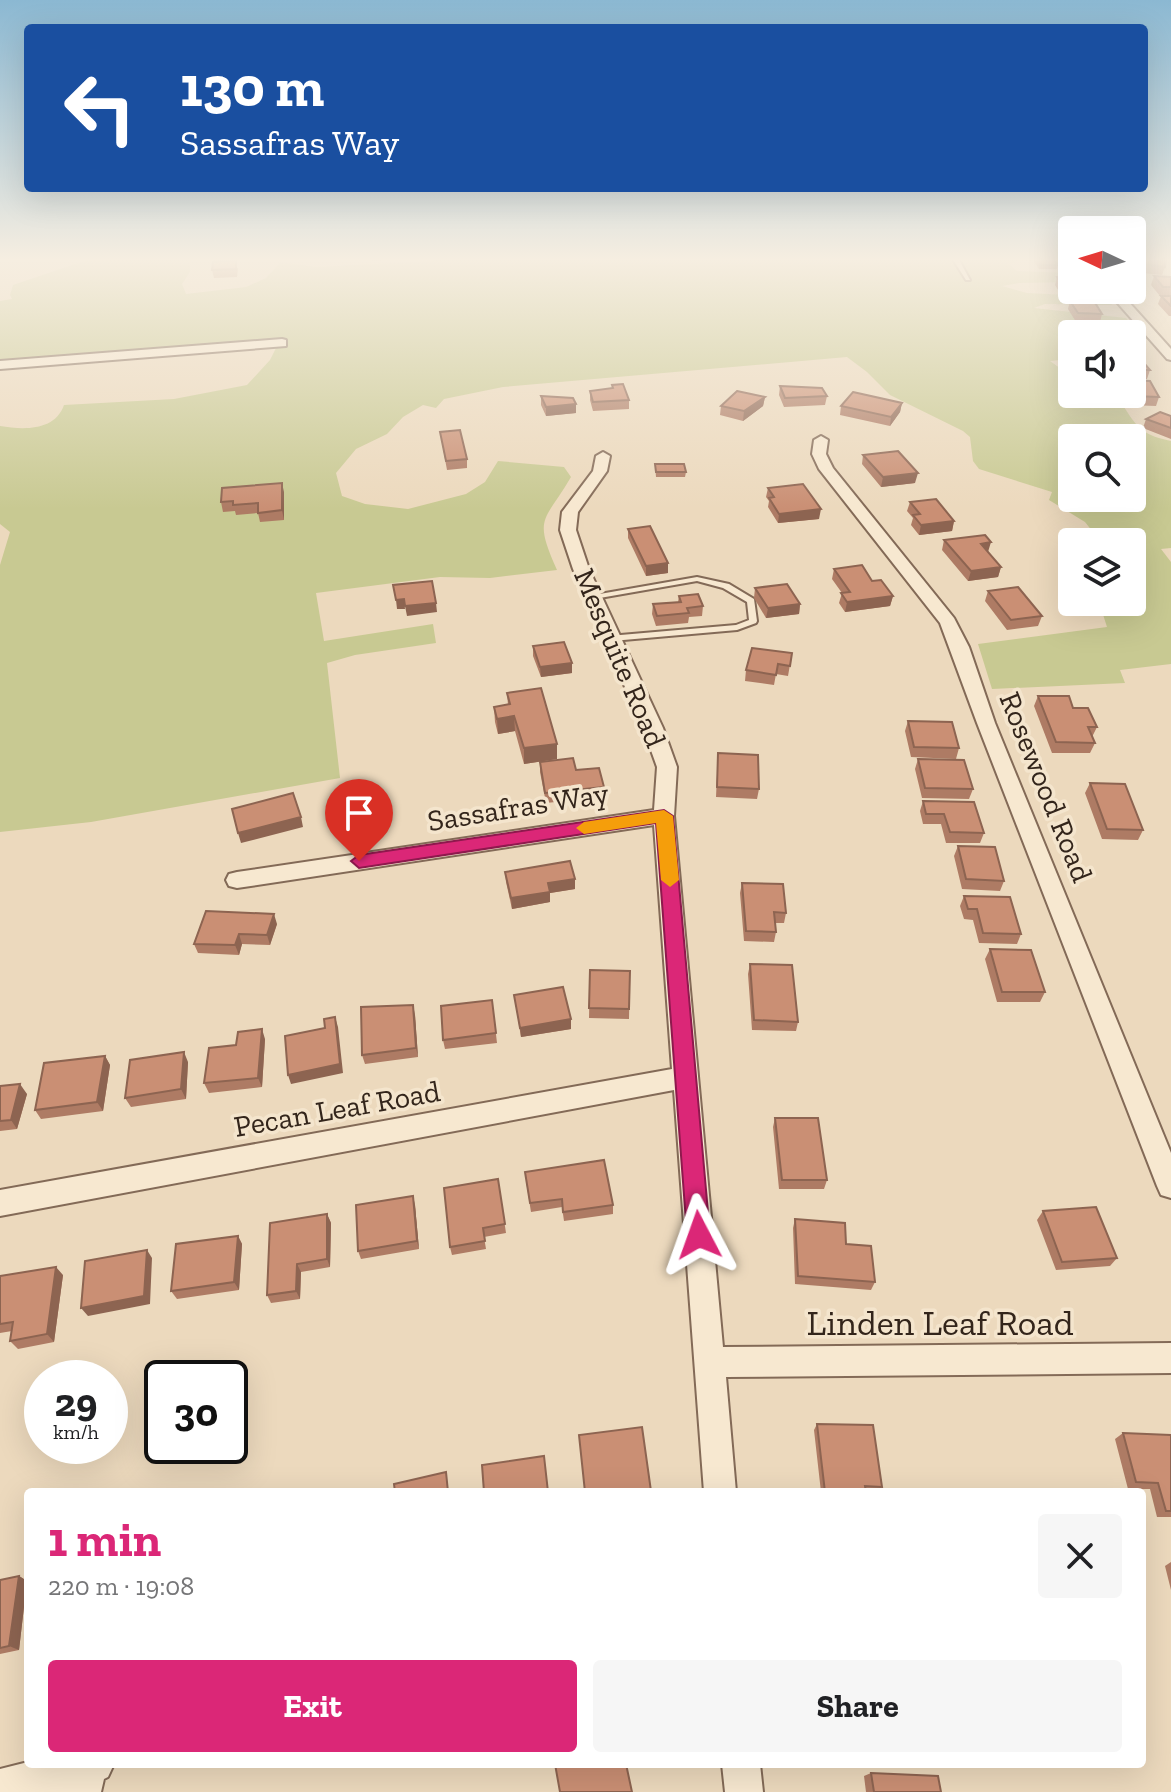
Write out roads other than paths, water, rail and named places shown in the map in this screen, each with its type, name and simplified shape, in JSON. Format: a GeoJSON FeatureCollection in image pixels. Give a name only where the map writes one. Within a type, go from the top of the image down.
{"type":"FeatureCollection","features":[{"type":"Feature","properties":{"kind":"street"},"geometry":{"type":"LineString","coordinates":[[0,365],[282,343]]}},
{"type":"Feature","properties":{"kind":"street","name":"Rosewood Road"},"geometry":{"type":"LineString","coordinates":[[821,440],[819,454],[826,469],[935,603],[960,647],[986,723],[1171,1186]]}},
{"type":"Feature","properties":{"kind":"street","name":"Mesquite Road"},"geometry":{"type":"LineString","coordinates":[[603,456],[600,471],[570,512],[568,530],[573,549],[653,728],[667,767],[664,816],[720,1488]]}},
{"type":"Feature","properties":{"kind":"street","name":"Sassafras Way"},"geometry":{"type":"LineString","coordinates":[[237,880],[664,816]]}},
{"type":"Feature","properties":{"kind":"street","name":"Pecan Leaf Road"},"geometry":{"type":"LineString","coordinates":[[0,1203],[686,1077]]}},
{"type":"Feature","properties":{"kind":"street","name":"Linden Leaf Road"},"geometry":{"type":"LineString","coordinates":[[709,1362],[1171,1358]]}},
{"type":"Feature","properties":{"kind":"street"},"geometry":{"type":"LineString","coordinates":[[741,1768],[744,1792]]}},
{"type":"Feature","properties":{"kind":"street"},"geometry":{"type":"LineString","coordinates":[[0,1788],[88,1774]]}},
{"type":"Feature","properties":{"kind":"lane"},"geometry":{"type":"LineString","coordinates":[[594,597],[697,579],[726,586],[751,601],[753,621],[737,627],[612,638]]}}]}
